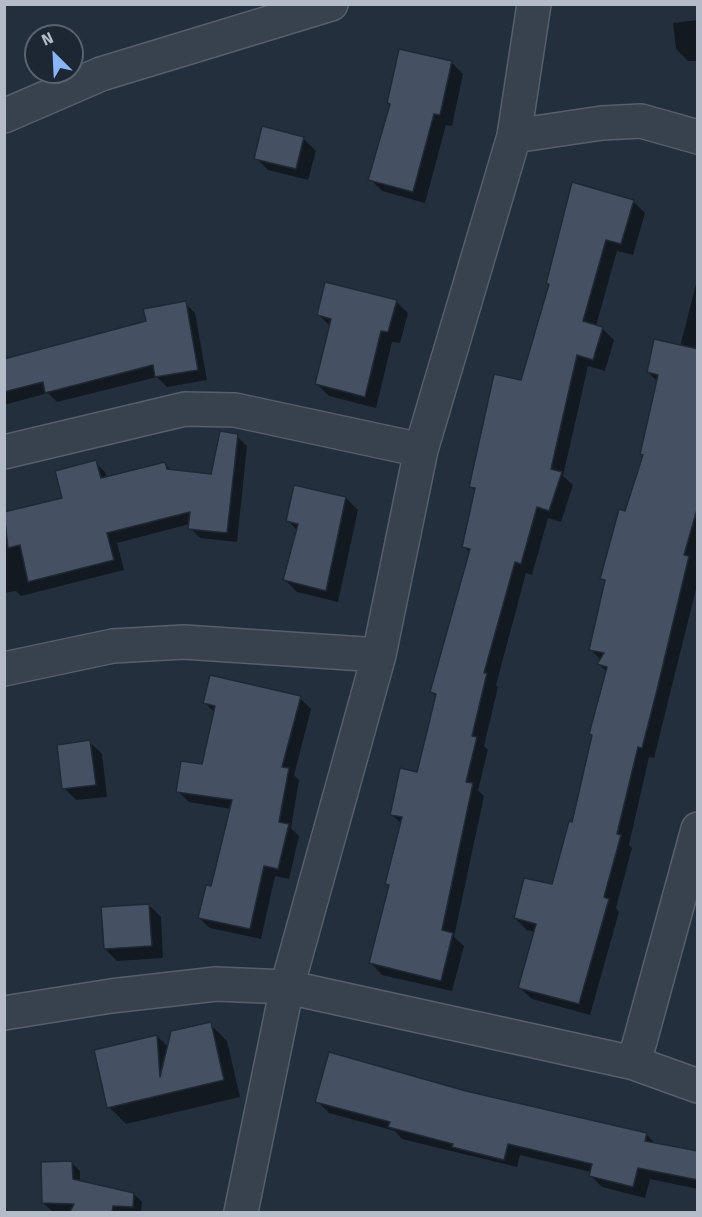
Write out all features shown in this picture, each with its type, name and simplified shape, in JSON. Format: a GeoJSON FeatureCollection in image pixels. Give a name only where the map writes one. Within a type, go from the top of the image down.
{"type":"FeatureCollection","features":[{"type":"Feature","properties":{"kind":"street"},"geometry":{"type":"LineString","coordinates":[[4,116],[101,74],[331,4]]}},
{"type":"Feature","properties":{"kind":"street"},"geometry":{"type":"LineString","coordinates":[[241,1212],[287,987],[378,655],[421,450],[514,136],[534,4]]}},
{"type":"Feature","properties":{"kind":"street"},"geometry":{"type":"LineString","coordinates":[[514,136],[602,123],[641,121],[698,137]]}},
{"type":"Feature","properties":{"kind":"street"},"geometry":{"type":"LineString","coordinates":[[4,452],[185,409],[235,410],[421,450]]}},
{"type":"Feature","properties":{"kind":"street"},"geometry":{"type":"LineString","coordinates":[[4,669],[113,646],[184,642],[378,655]]}},
{"type":"Feature","properties":{"kind":"street"},"geometry":{"type":"LineString","coordinates":[[634,1063],[698,829]]}},
{"type":"Feature","properties":{"kind":"street"},"geometry":{"type":"LineString","coordinates":[[4,1013],[111,996],[216,984],[287,987],[634,1063],[698,1086]]}},
{"type":"Feature","properties":{"kind":"building"},"geometry":{"type":"Polygon","coordinates":[[[399,49],[452,61],[440,115],[434,114],[413,192],[368,180],[390,104],[387,103],[399,49]]]}},
{"type":"Feature","properties":{"kind":"building"},"geometry":{"type":"Polygon","coordinates":[[[262,126],[304,137],[296,169],[254,159],[262,126]]]}},
{"type":"Feature","properties":{"kind":"building"},"geometry":{"type":"Polygon","coordinates":[[[572,182],[634,200],[621,244],[606,240],[583,321],[603,327],[593,360],[577,355],[551,469],[562,472],[549,511],[537,507],[521,564],[515,562],[484,673],[487,673],[472,736],[477,737],[466,782],[473,783],[442,930],[453,933],[441,981],[369,963],[389,885],[385,884],[402,817],[390,815],[400,768],[417,772],[436,694],[430,692],[470,549],[462,547],[475,488],[469,487],[494,374],[521,380],[549,284],[546,284],[572,182]]]}},
{"type":"Feature","properties":{"kind":"building"},"geometry":{"type":"Polygon","coordinates":[[[325,282],[397,300],[388,332],[381,331],[365,397],[315,384],[331,319],[317,315],[325,282]]]}},
{"type":"Feature","properties":{"kind":"building"},"geometry":{"type":"Polygon","coordinates":[[[186,301],[198,370],[155,377],[153,365],[45,393],[43,382],[4,392],[4,359],[146,321],[143,309],[186,301]]]}},
{"type":"Feature","properties":{"kind":"building"},"geometry":{"type":"Polygon","coordinates":[[[654,339],[698,349],[698,506],[684,555],[689,556],[656,694],[642,748],[638,747],[617,834],[621,835],[604,897],[609,899],[579,1004],[518,988],[536,924],[514,918],[524,878],[552,884],[569,821],[572,822],[592,735],[589,734],[607,667],[597,664],[604,653],[589,650],[605,580],[600,579],[619,509],[625,511],[643,455],[640,454],[658,375],[647,372],[654,339]]]}},
{"type":"Feature","properties":{"kind":"building"},"geometry":{"type":"Polygon","coordinates":[[[220,431],[238,434],[227,533],[188,529],[190,512],[107,533],[114,560],[28,582],[20,545],[8,548],[4,512],[62,498],[55,471],[96,460],[101,478],[165,462],[167,469],[211,474],[220,431]]]}},
{"type":"Feature","properties":{"kind":"building"},"geometry":{"type":"Polygon","coordinates":[[[294,485],[346,497],[326,591],[283,580],[298,524],[286,521],[294,485]]]}},
{"type":"Feature","properties":{"kind":"building"},"geometry":{"type":"Polygon","coordinates":[[[210,675],[301,696],[282,767],[289,768],[279,822],[289,824],[278,869],[264,866],[250,929],[198,918],[206,885],[211,886],[232,800],[176,792],[181,761],[202,764],[215,706],[203,703],[210,675]]]}},
{"type":"Feature","properties":{"kind":"building"},"geometry":{"type":"Polygon","coordinates":[[[90,740],[96,785],[62,789],[57,745],[90,740]]]}},
{"type":"Feature","properties":{"kind":"building"},"geometry":{"type":"Polygon","coordinates":[[[149,904],[152,946],[104,949],[101,907],[149,904]]]}},
{"type":"Feature","properties":{"kind":"building"},"geometry":{"type":"Polygon","coordinates":[[[211,1022],[224,1080],[107,1108],[94,1050],[157,1035],[160,1077],[171,1031],[211,1022]]]}},
{"type":"Feature","properties":{"kind":"building"},"geometry":{"type":"Polygon","coordinates":[[[329,1052],[466,1091],[647,1133],[645,1141],[698,1151],[698,1180],[638,1168],[633,1187],[589,1176],[592,1164],[508,1144],[504,1160],[388,1127],[390,1122],[315,1102],[329,1052]]]}},
{"type":"Feature","properties":{"kind":"building"},"geometry":{"type":"Polygon","coordinates":[[[72,1161],[73,1179],[134,1193],[133,1207],[113,1206],[112,1212],[70,1212],[74,1204],[42,1203],[41,1162],[72,1161]]]}}]}
